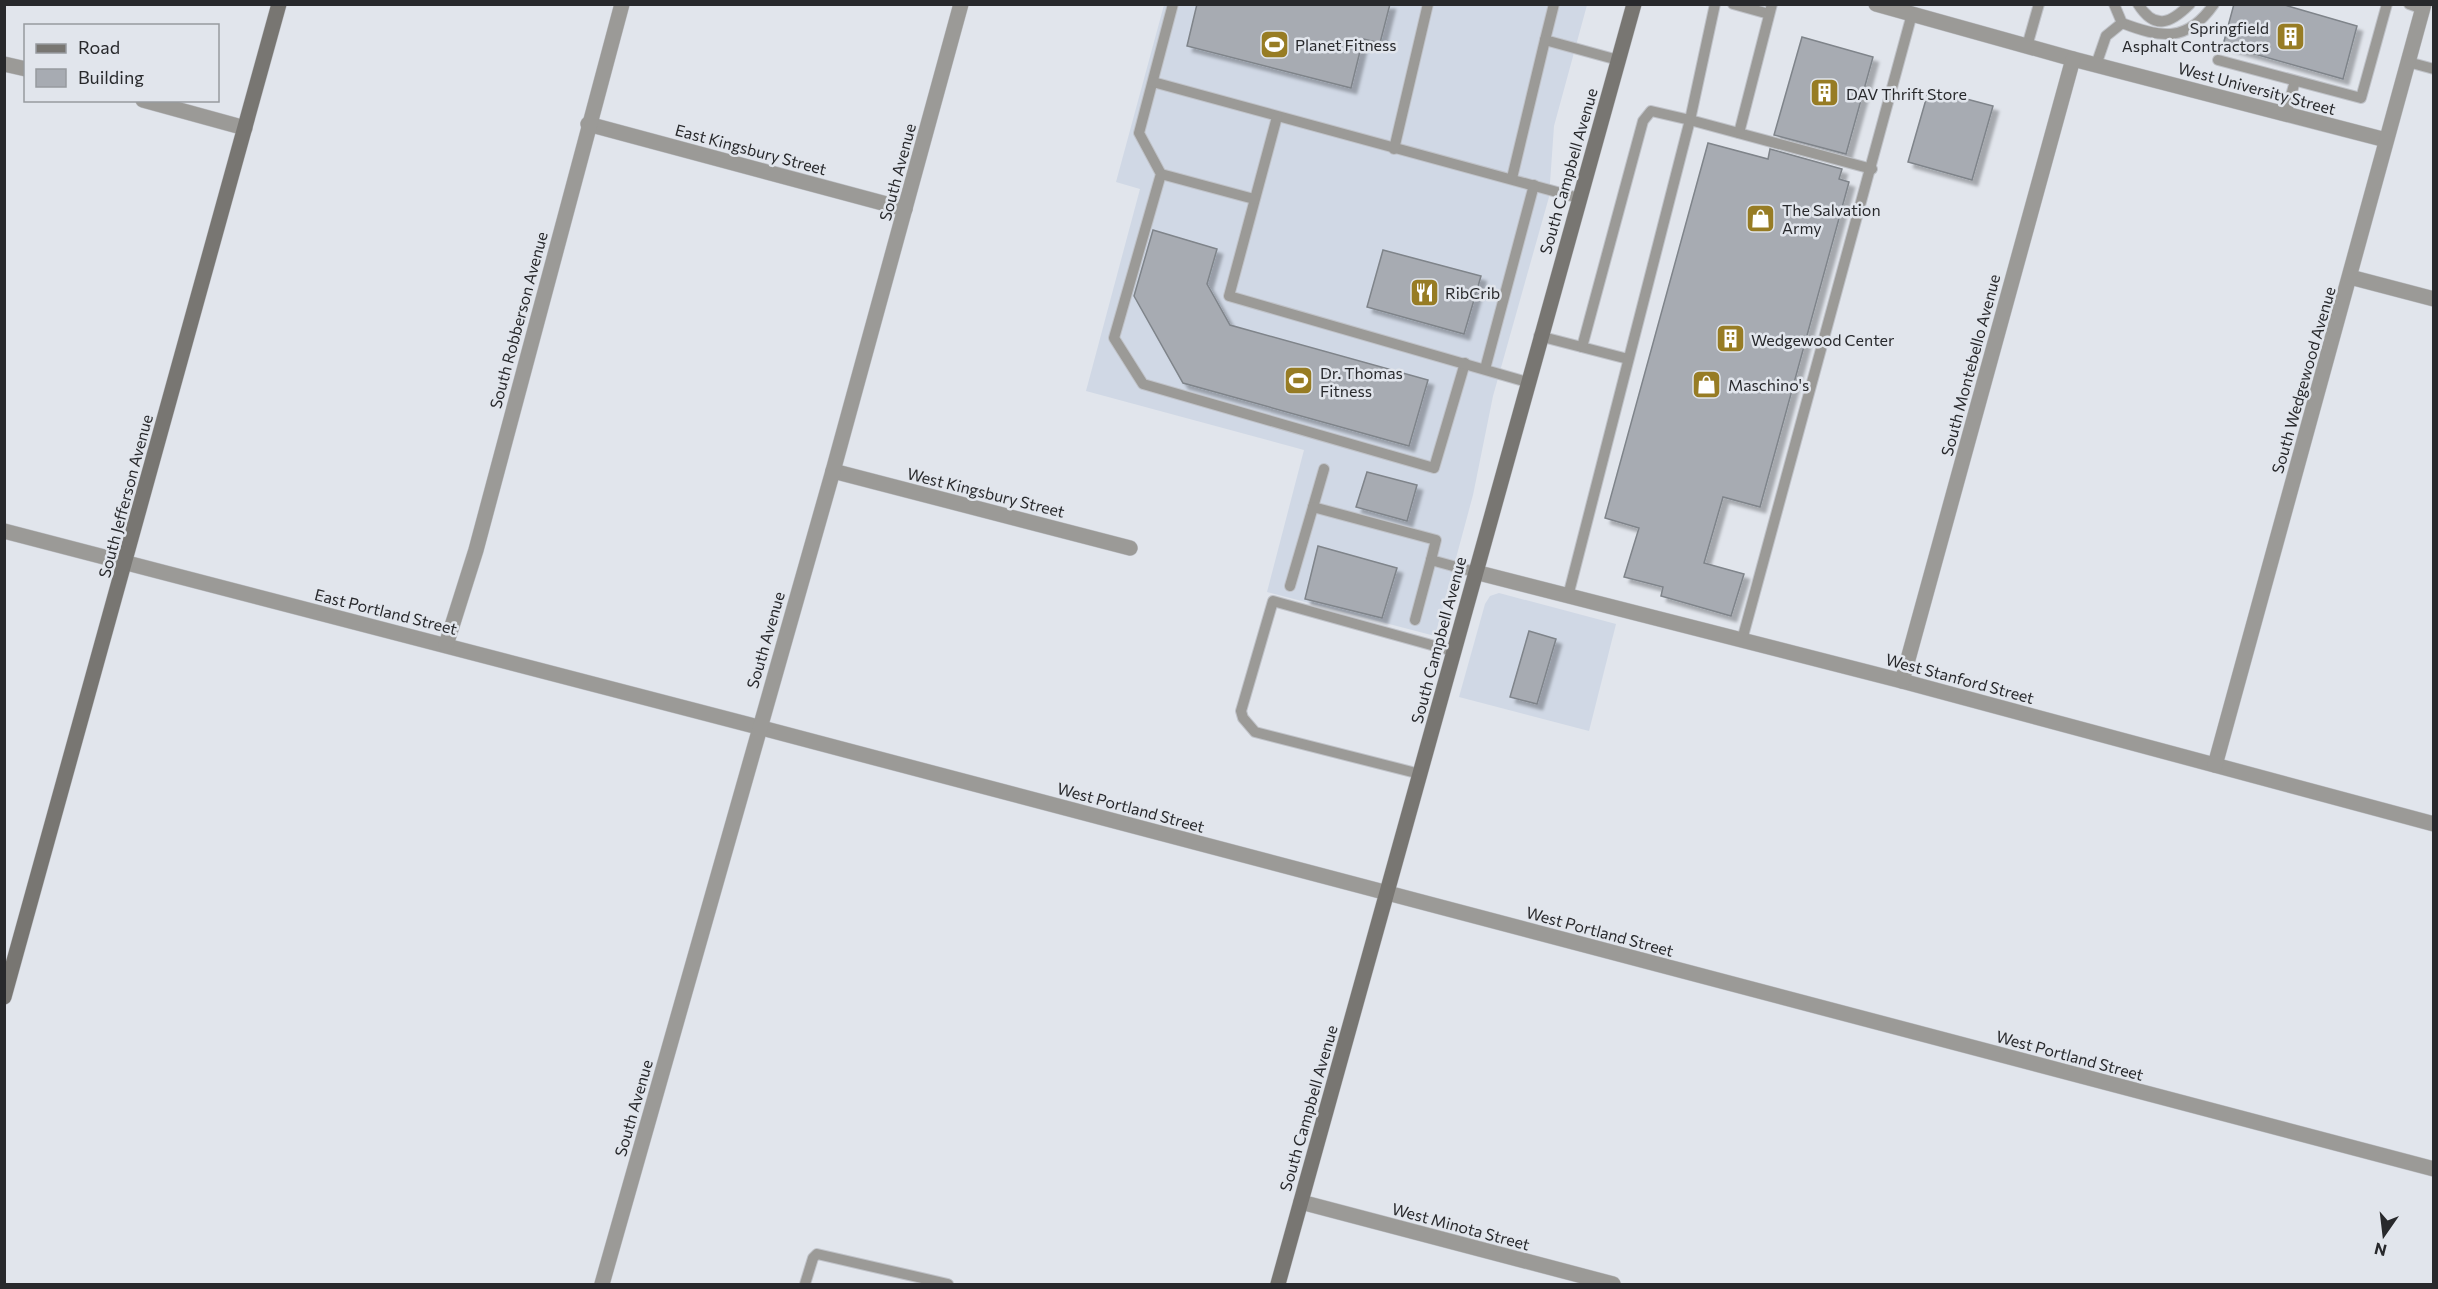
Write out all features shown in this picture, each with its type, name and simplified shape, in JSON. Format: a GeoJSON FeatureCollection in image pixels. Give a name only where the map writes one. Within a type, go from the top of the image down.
{"type":"FeatureCollection","features":[{"type":"Feature","properties":{"kind":"main road","name":"South Jefferson Avenue"},"geometry":{"type":"LineString","coordinates":[[4,997],[279,4]]}},
{"type":"Feature","properties":{"kind":"main road","name":"South Campbell Avenue"},"geometry":{"type":"LineString","coordinates":[[1278,1284],[1539,336],[1634,4]]}},
{"type":"Feature","properties":{"kind":"street","name":"South Robberson Avenue"},"geometry":{"type":"LineString","coordinates":[[446,645],[476,550],[588,124],[622,4]]}},
{"type":"Feature","properties":{"kind":"street","name":"South Avenue"},"geometry":{"type":"LineString","coordinates":[[602,1284],[758,727],[833,471],[961,4]]}},
{"type":"Feature","properties":{"kind":"street","name":"West University Street"},"geometry":{"type":"LineString","coordinates":[[1876,4],[2073,59],[2386,140]]}},
{"type":"Feature","properties":{"kind":"street","name":"South Wedgewood Avenue"},"geometry":{"type":"LineString","coordinates":[[2215,765],[2408,62],[2419,6]]}},
{"type":"Feature","properties":{"kind":"street","name":"South Montebello Avenue"},"geometry":{"type":"LineString","coordinates":[[1902,681],[2073,59]]}},
{"type":"Feature","properties":{"kind":"street"},"geometry":{"type":"LineString","coordinates":[[4,64],[24,69]]}},
{"type":"Feature","properties":{"kind":"street"},"geometry":{"type":"LineString","coordinates":[[150,102],[245,128]]}},
{"type":"Feature","properties":{"kind":"street","name":"East Kingsbury Street"},"geometry":{"type":"LineString","coordinates":[[588,124],[905,209]]}},
{"type":"Feature","properties":{"kind":"street"},"geometry":{"type":"LineString","coordinates":[[2350,277],[2433,299]]}},
{"type":"Feature","properties":{"kind":"street","name":"West Kingsbury Street"},"geometry":{"type":"LineString","coordinates":[[833,471],[1130,548]]}},
{"type":"Feature","properties":{"kind":"street","name":"East Portland Street"},"geometry":{"type":"LineString","coordinates":[[4,531],[758,727]]}},
{"type":"Feature","properties":{"kind":"street","name":"West Stanford Street"},"geometry":{"type":"LineString","coordinates":[[1475,572],[1902,681],[2433,824]]}},
{"type":"Feature","properties":{"kind":"street","name":"West Portland Street"},"geometry":{"type":"LineString","coordinates":[[758,727],[2433,1169]]}},
{"type":"Feature","properties":{"kind":"street","name":"West Minota Street"},"geometry":{"type":"LineString","coordinates":[[1301,1202],[1613,1284]]}},
{"type":"Feature","properties":{"kind":"lane"},"geometry":{"type":"LineString","coordinates":[[1173,4],[1139,133],[1161,174],[1114,338],[1143,384],[1434,468],[1465,363]]}},
{"type":"Feature","properties":{"kind":"lane"},"geometry":{"type":"LineString","coordinates":[[1394,149],[1428,4]]}},
{"type":"Feature","properties":{"kind":"lane"},"geometry":{"type":"LineString","coordinates":[[1512,178],[1554,4]]}},
{"type":"Feature","properties":{"kind":"lane"},"geometry":{"type":"LineString","coordinates":[[1568,596],[1690,120],[1715,4]]}},
{"type":"Feature","properties":{"kind":"lane"},"geometry":{"type":"LineString","coordinates":[[1733,4],[1771,9],[1739,134]]}},
{"type":"Feature","properties":{"kind":"lane"},"geometry":{"type":"LineString","coordinates":[[2027,46],[2038,4]]}},
{"type":"Feature","properties":{"kind":"lane"},"geometry":{"type":"LineString","coordinates":[[2114,4],[2122,23],[2159,35],[2178,33],[2197,25],[2214,4]]}},
{"type":"Feature","properties":{"kind":"lane"},"geometry":{"type":"LineString","coordinates":[[2138,4],[2148,17],[2159,22],[2169,21],[2190,4]]}},
{"type":"Feature","properties":{"kind":"lane"},"geometry":{"type":"LineString","coordinates":[[2218,60],[2361,98],[2387,4]]}},
{"type":"Feature","properties":{"kind":"lane"},"geometry":{"type":"LineString","coordinates":[[1742,640],[1872,169],[1912,15]]}},
{"type":"Feature","properties":{"kind":"lane"},"geometry":{"type":"LineString","coordinates":[[2096,65],[2106,36],[2122,23]]}},
{"type":"Feature","properties":{"kind":"lane"},"geometry":{"type":"LineString","coordinates":[[1545,40],[1618,60]]}},
{"type":"Feature","properties":{"kind":"lane"},"geometry":{"type":"LineString","coordinates":[[2408,62],[2433,69]]}},
{"type":"Feature","properties":{"kind":"lane"},"geometry":{"type":"LineString","coordinates":[[2286,114],[2295,81]]}},
{"type":"Feature","properties":{"kind":"lane"},"geometry":{"type":"LineString","coordinates":[[1153,82],[1579,198]]}},
{"type":"Feature","properties":{"kind":"lane"},"geometry":{"type":"LineString","coordinates":[[1582,347],[1643,121],[1651,111],[1872,169]]}},
{"type":"Feature","properties":{"kind":"lane"},"geometry":{"type":"LineString","coordinates":[[1276,117],[1229,296],[1527,382]]}},
{"type":"Feature","properties":{"kind":"lane"},"geometry":{"type":"LineString","coordinates":[[1161,174],[1254,199]]}},
{"type":"Feature","properties":{"kind":"lane"},"geometry":{"type":"LineString","coordinates":[[1485,369],[1534,185]]}},
{"type":"Feature","properties":{"kind":"lane"},"geometry":{"type":"LineString","coordinates":[[1539,336],[1628,359]]}},
{"type":"Feature","properties":{"kind":"lane"},"geometry":{"type":"LineString","coordinates":[[1290,586],[1324,469]]}},
{"type":"Feature","properties":{"kind":"lane"},"geometry":{"type":"LineString","coordinates":[[1313,507],[1437,540],[1415,620]]}},
{"type":"Feature","properties":{"kind":"lane"},"geometry":{"type":"LineString","coordinates":[[1431,560],[1475,572]]}},
{"type":"Feature","properties":{"kind":"lane"},"geometry":{"type":"LineString","coordinates":[[1420,774],[1255,732],[1243,718],[1241,711],[1273,601],[1453,651]]}},
{"type":"Feature","properties":{"kind":"lane"},"geometry":{"type":"LineString","coordinates":[[805,1284],[813,1258],[817,1254],[918,1281],[948,1284]]}},
{"type":"Feature","properties":{"kind":"shaded area"},"geometry":{"type":"Polygon","coordinates":[[[1164,5],[1587,5],[1554,126],[1549,197],[1493,396],[1473,495],[1435,636],[1267,592],[1304,450],[1086,391],[1140,189],[1116,182],[1164,5]]]}},
{"type":"Feature","properties":{"kind":"shaded area"},"geometry":{"type":"Polygon","coordinates":[[[1499,593],[1616,624],[1589,731],[1459,697],[1485,604],[1490,596],[1499,593]]]}},
{"type":"Feature","properties":{"kind":"building","name":"Planet Fitness"},"geometry":{"type":"Polygon","coordinates":[[[1197,4],[1390,4],[1380,43],[1363,39],[1351,88],[1187,46],[1197,4]]]}},
{"type":"Feature","properties":{"kind":"building","name":"Springfield Asphalt Contractors"},"geometry":{"type":"Polygon","coordinates":[[[2234,4],[2281,4],[2357,26],[2343,79],[2223,45],[2234,4]]]}},
{"type":"Feature","properties":{"kind":"building","name":"DAV Thrift Store"},"geometry":{"type":"Polygon","coordinates":[[[1802,37],[1873,57],[1846,154],[1774,135],[1802,37]]]}},
{"type":"Feature","properties":{"kind":"building"},"geometry":{"type":"Polygon","coordinates":[[[1929,89],[1993,106],[1972,180],[1908,162],[1929,89]]]}},
{"type":"Feature","properties":{"kind":"building","name":"Wedgewood Center"},"geometry":{"type":"Polygon","coordinates":[[[1708,143],[1768,159],[1770,149],[1842,169],[1839,179],[1849,182],[1760,507],[1723,497],[1704,563],[1744,574],[1731,616],[1661,596],[1663,587],[1624,577],[1639,528],[1605,518],[1708,143]]]}},
{"type":"Feature","properties":{"kind":"building"},"geometry":{"type":"Polygon","coordinates":[[[1153,230],[1217,249],[1207,284],[1230,325],[1428,380],[1409,446],[1183,383],[1134,296],[1153,230]]]}},
{"type":"Feature","properties":{"kind":"building","name":"RibCrib"},"geometry":{"type":"Polygon","coordinates":[[[1383,250],[1481,276],[1464,334],[1367,307],[1383,250]]]}},
{"type":"Feature","properties":{"kind":"building"},"geometry":{"type":"Polygon","coordinates":[[[1367,472],[1417,485],[1407,521],[1356,507],[1367,472]]]}},
{"type":"Feature","properties":{"kind":"building"},"geometry":{"type":"Polygon","coordinates":[[[1318,546],[1397,568],[1382,618],[1305,599],[1318,546]]]}},
{"type":"Feature","properties":{"kind":"building"},"geometry":{"type":"Polygon","coordinates":[[[1529,631],[1556,639],[1537,704],[1510,697],[1529,631]]]}},
{"type":"Feature","properties":{"kind":"place","name":"Springfield Asphalt Contractors"},"geometry":{"type":"Point","coordinates":[2290,36]}},
{"type":"Feature","properties":{"kind":"place","name":"Planet Fitness"},"geometry":{"type":"Point","coordinates":[1274,44]}},
{"type":"Feature","properties":{"kind":"place","name":"DAV Thrift Store"},"geometry":{"type":"Point","coordinates":[1825,93]}},
{"type":"Feature","properties":{"kind":"place","name":"The Salvation Army"},"geometry":{"type":"Point","coordinates":[1761,218]}},
{"type":"Feature","properties":{"kind":"place","name":"RibCrib"},"geometry":{"type":"Point","coordinates":[1424,292]}},
{"type":"Feature","properties":{"kind":"place","name":"Wedgewood Center"},"geometry":{"type":"Point","coordinates":[1730,339]}},
{"type":"Feature","properties":{"kind":"place","name":"Dr. Thomas Fitness"},"geometry":{"type":"Point","coordinates":[1299,381]}},
{"type":"Feature","properties":{"kind":"place","name":"Maschino's"},"geometry":{"type":"Point","coordinates":[1707,384]}}]}
